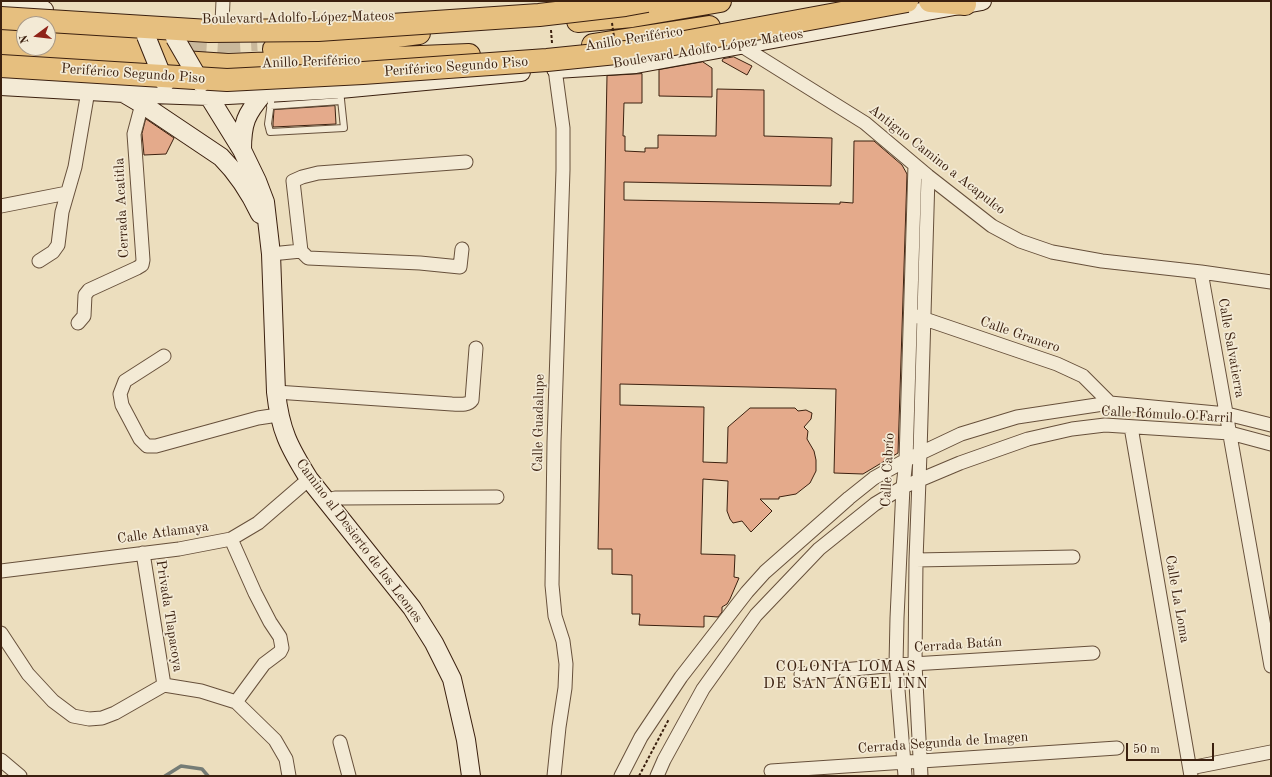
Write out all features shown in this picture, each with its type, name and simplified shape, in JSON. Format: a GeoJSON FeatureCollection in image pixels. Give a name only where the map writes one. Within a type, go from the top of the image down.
{"type":"FeatureCollection","features":[{"type":"Feature","properties":{"kind":"highway"},"geometry":{"type":"LineString","coordinates":[[1,18],[209,32],[318,30],[539,15],[647,1]]}},
{"type":"Feature","properties":{"kind":"highway","name":"Anillo Periférico"},"geometry":{"type":"LineString","coordinates":[[56,37],[230,51],[320,46],[397,35],[632,16],[720,1]]}},
{"type":"Feature","properties":{"kind":"highway","name":"Anillo Periférico"},"geometry":{"type":"LineString","coordinates":[[1,50],[228,65],[548,51],[636,39],[857,1]]}},
{"type":"Feature","properties":{"kind":"highway","name":"Periférico Segundo Piso"},"geometry":{"type":"LineString","coordinates":[[1,66],[227,80],[363,74],[531,62],[636,51],[907,1]]}},
{"type":"Feature","properties":{"kind":"highway"},"geometry":{"type":"LineString","coordinates":[[930,1],[973,2]]}},
{"type":"Feature","properties":{"kind":"highway"},"geometry":{"type":"LineString","coordinates":[[1,32],[16,33]]}},
{"type":"Feature","properties":{"kind":"highway"},"geometry":{"type":"LineString","coordinates":[[368,36],[397,35]]}},
{"type":"Feature","properties":{"kind":"highway"},"geometry":{"type":"LineString","coordinates":[[512,58],[548,51]]}},
{"type":"Feature","properties":{"kind":"main road","name":"Boulevard Adolfo López Mateos"},"geometry":{"type":"LineString","coordinates":[[1,7],[222,22],[549,8],[596,1]]}},
{"type":"Feature","properties":{"kind":"main road","name":"Boulevard Adolfo López Mateos"},"geometry":{"type":"LineString","coordinates":[[1,86],[124,93],[167,89],[205,90],[269,98],[341,95],[555,70],[636,64],[973,2]]}},
{"type":"Feature","properties":{"kind":"main road"},"geometry":{"type":"LineString","coordinates":[[139,17],[167,89]]}},
{"type":"Feature","properties":{"kind":"main road","name":"Camino al Desierto de los Leones"},"geometry":{"type":"LineString","coordinates":[[164,19],[242,150],[258,181],[265,202],[268,215],[267,228],[271,254],[276,392],[278,414],[285,437],[294,456],[309,479],[412,608],[434,643],[452,679],[466,740],[472,776]]}},
{"type":"Feature","properties":{"kind":"main road","name":"Camino al Desierto de los Leones"},"geometry":{"type":"LineString","coordinates":[[124,93],[221,157],[243,184],[256,205],[267,228]]}},
{"type":"Feature","properties":{"kind":"main road"},"geometry":{"type":"LineString","coordinates":[[242,150],[242,133],[251,108],[269,98]]}},
{"type":"Feature","properties":{"kind":"street"},"geometry":{"type":"LineString","coordinates":[[222,22],[223,1]]}},
{"type":"Feature","properties":{"kind":"street","name":"Antiguo Camino a Acapulco"},"geometry":{"type":"LineString","coordinates":[[740,45],[865,123],[928,176],[992,226],[1020,241],[1052,252],[1102,261],[1201,272],[1271,282]]}},
{"type":"Feature","properties":{"kind":"street","name":"Calle Guadalupe"},"geometry":{"type":"LineString","coordinates":[[554,776],[559,726],[566,688],[566,664],[563,641],[555,616],[552,585],[554,434],[563,170],[563,128],[555,70]]}},
{"type":"Feature","properties":{"kind":"street"},"geometry":{"type":"LineString","coordinates":[[39,261],[53,252],[58,245],[62,212],[75,167],[88,91]]}},
{"type":"Feature","properties":{"kind":"street","name":"Cerrada Acatitla"},"geometry":{"type":"LineString","coordinates":[[78,323],[84,316],[84,295],[89,290],[142,265],[143,260],[134,134],[142,104]]}},
{"type":"Feature","properties":{"kind":"street"},"geometry":{"type":"LineString","coordinates":[[462,249],[460,267],[420,263],[308,258],[301,251],[293,181],[318,173],[466,162]]}},
{"type":"Feature","properties":{"kind":"street","name":"Calle Cabrío"},"geometry":{"type":"LineString","coordinates":[[904,776],[896,665],[896,618],[903,488],[906,460],[915,165]]}},
{"type":"Feature","properties":{"kind":"street"},"geometry":{"type":"LineString","coordinates":[[921,776],[915,664],[916,560],[928,176]]}},
{"type":"Feature","properties":{"kind":"street"},"geometry":{"type":"LineString","coordinates":[[1,206],[67,193]]}},
{"type":"Feature","properties":{"kind":"street"},"geometry":{"type":"LineString","coordinates":[[271,254],[301,251]]}},
{"type":"Feature","properties":{"kind":"street","name":"Calle Salvatierra"},"geometry":{"type":"LineString","coordinates":[[1201,272],[1271,666]]}},
{"type":"Feature","properties":{"kind":"street","name":"Calle Granero"},"geometry":{"type":"LineString","coordinates":[[911,314],[1057,364],[1083,376],[1110,403]]}},
{"type":"Feature","properties":{"kind":"street"},"geometry":{"type":"LineString","coordinates":[[276,392],[466,404],[470,403],[472,400],[476,348]]}},
{"type":"Feature","properties":{"kind":"street"},"geometry":{"type":"LineString","coordinates":[[164,356],[125,381],[120,394],[122,405],[140,439],[147,446],[156,446],[258,418],[278,414]]}},
{"type":"Feature","properties":{"kind":"street","name":"Calle Rómulo O'Farril"},"geometry":{"type":"LineString","coordinates":[[906,460],[920,452],[961,434],[1017,417],[1110,403],[1227,414],[1271,425]]}},
{"type":"Feature","properties":{"kind":"street","name":"Calle Rómulo O'Farril"},"geometry":{"type":"LineString","coordinates":[[657,776],[664,760],[703,689],[756,614],[819,549],[875,504],[903,488],[960,463],[1028,439],[1072,429],[1105,425],[1230,433],[1271,444]]}},
{"type":"Feature","properties":{"kind":"street","name":"Calle La Loma"},"geometry":{"type":"LineString","coordinates":[[1131,427],[1191,772]]}},
{"type":"Feature","properties":{"kind":"street"},"geometry":{"type":"LineString","coordinates":[[621,776],[641,737],[681,677],[746,592],[765,572],[849,498],[874,478],[906,460]]}},
{"type":"Feature","properties":{"kind":"street","name":"Calle Atlamaya"},"geometry":{"type":"LineString","coordinates":[[1,571],[205,545],[231,539],[258,523],[309,479]]}},
{"type":"Feature","properties":{"kind":"street"},"geometry":{"type":"LineString","coordinates":[[326,501],[335,498],[497,497]]}},
{"type":"Feature","properties":{"kind":"street"},"geometry":{"type":"LineString","coordinates":[[231,539],[255,593],[270,622],[280,637],[282,648],[280,652],[264,664],[236,702]]}},
{"type":"Feature","properties":{"kind":"street","name":"Privada Tlapacoya"},"geometry":{"type":"LineString","coordinates":[[143,553],[164,685]]}},
{"type":"Feature","properties":{"kind":"street"},"geometry":{"type":"LineString","coordinates":[[916,560],[1073,557]]}},
{"type":"Feature","properties":{"kind":"street"},"geometry":{"type":"LineString","coordinates":[[1,633],[28,674],[53,701],[73,716],[89,719],[102,718],[115,713],[164,685],[201,691],[236,702],[275,740],[286,759],[289,776]]}},
{"type":"Feature","properties":{"kind":"street","name":"Cerrada Batán"},"geometry":{"type":"LineString","coordinates":[[801,674],[896,665],[1093,653]]}},
{"type":"Feature","properties":{"kind":"street"},"geometry":{"type":"LineString","coordinates":[[340,742],[350,776]]}},
{"type":"Feature","properties":{"kind":"street","name":"Cerrada Segunda de Imagen"},"geometry":{"type":"LineString","coordinates":[[771,771],[1118,748]]}},
{"type":"Feature","properties":{"kind":"street"},"geometry":{"type":"LineString","coordinates":[[1191,772],[1271,752]]}},
{"type":"Feature","properties":{"kind":"street"},"geometry":{"type":"LineString","coordinates":[[1,760],[20,776]]}},
{"type":"Feature","properties":{"kind":"lane"},"geometry":{"type":"LineString","coordinates":[[269,98],[268,124],[270,132],[344,128],[341,95]]}},
{"type":"Feature","properties":{"kind":"path"},"geometry":{"type":"LineString","coordinates":[[611,17],[615,38]]}},
{"type":"Feature","properties":{"kind":"path"},"geometry":{"type":"LineString","coordinates":[[548,51],[550,26]]}},
{"type":"Feature","properties":{"kind":"building"},"geometry":{"type":"Polygon","coordinates":[[[734,57],[752,66],[747,75],[722,61],[723,59],[734,57]]]}},
{"type":"Feature","properties":{"kind":"building"},"geometry":{"type":"Polygon","coordinates":[[[703,62],[712,68],[712,97],[659,96],[659,70],[703,62]]]}},
{"type":"Feature","properties":{"kind":"building"},"geometry":{"type":"Polygon","coordinates":[[[642,74],[642,103],[624,103],[623,136],[625,136],[625,151],[645,152],[645,148],[658,148],[658,135],[716,136],[717,89],[764,90],[764,136],[832,138],[831,186],[624,182],[624,200],[853,203],[854,141],[874,141],[902,165],[907,174],[898,453],[863,474],[834,473],[836,389],[620,384],[620,405],[704,407],[703,462],[727,463],[728,427],[750,408],[795,408],[798,411],[806,410],[812,413],[811,419],[804,427],[808,431],[807,439],[814,451],[816,460],[816,471],[810,483],[796,494],[779,497],[779,499],[760,499],[772,511],[751,532],[742,521],[733,523],[730,519],[727,511],[728,481],[703,479],[701,554],[735,555],[734,577],[739,578],[730,599],[727,604],[722,607],[722,612],[718,617],[704,616],[704,627],[639,625],[640,614],[632,614],[632,575],[612,574],[612,549],[598,549],[607,76],[642,74]]]}},
{"type":"Feature","properties":{"kind":"building"},"geometry":{"type":"Polygon","coordinates":[[[335,106],[336,124],[273,127],[274,110],[335,106]]]}},
{"type":"Feature","properties":{"kind":"building"},"geometry":{"type":"Polygon","coordinates":[[[146,119],[174,138],[166,154],[144,155],[142,134],[146,119]]]}},
{"type":"Feature","properties":{"kind":"waterway"},"geometry":{"type":"LineString","coordinates":[[165,776],[181,766],[202,769],[208,776]]}},
{"type":"Feature","properties":{"kind":"tunnel"},"geometry":{"type":"LineString","coordinates":[[185,40],[220,42],[257,40]]}},
{"type":"Feature","properties":{"kind":"district","name":"COLONIA LOMAS DE SAN ÁNGEL INN"},"geometry":{"type":"Point","coordinates":[846,676]}}]}
